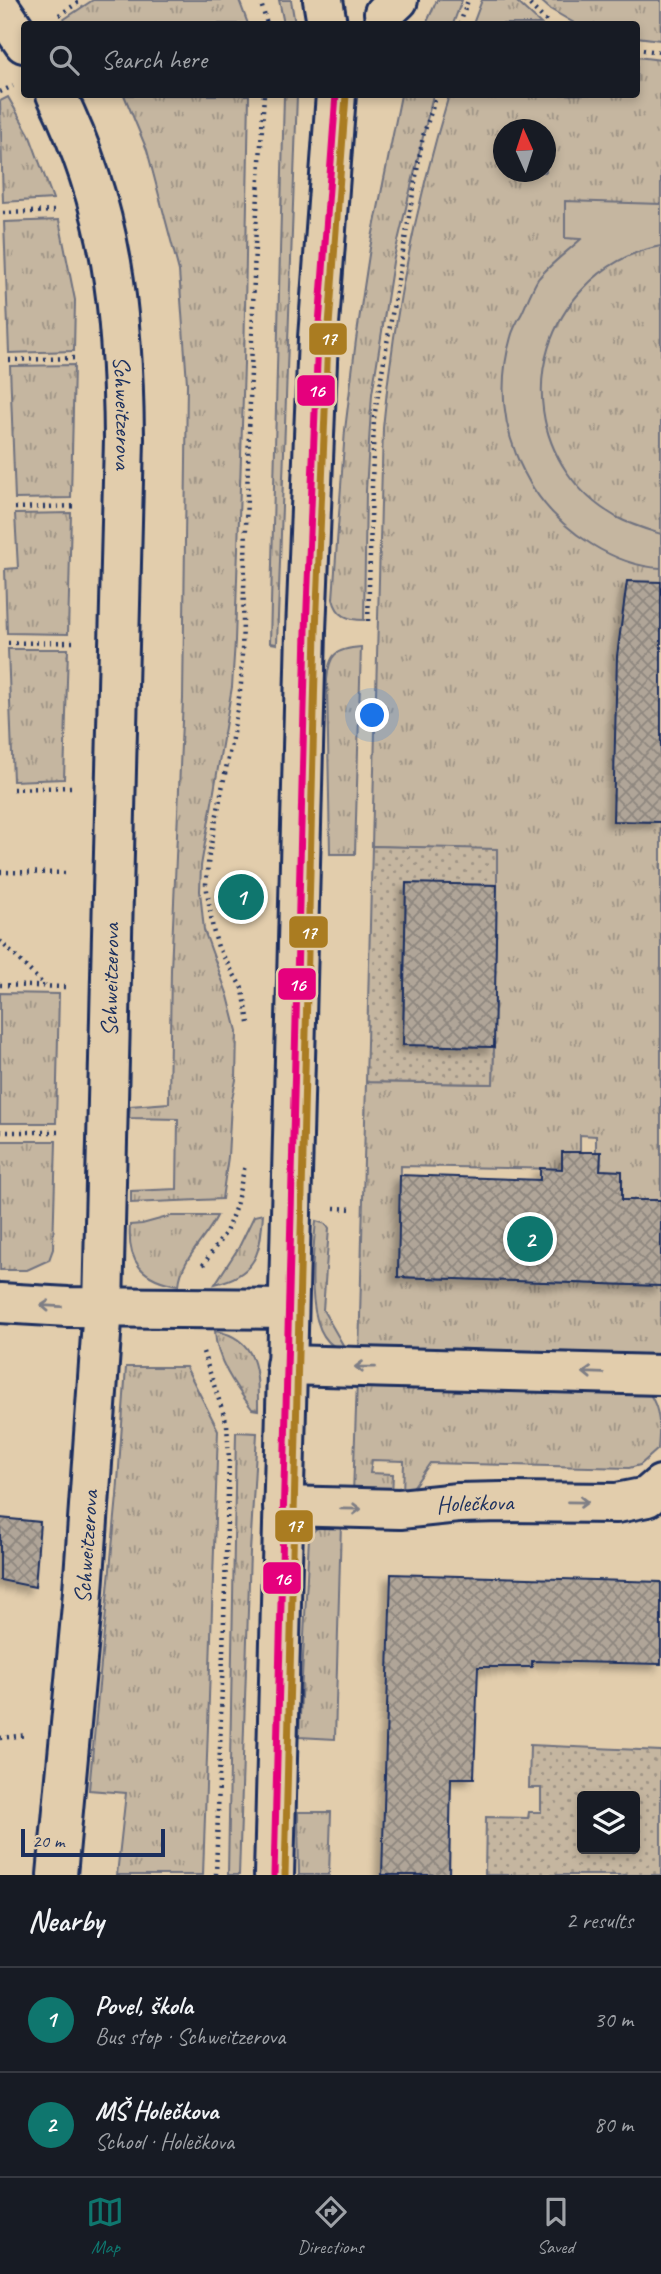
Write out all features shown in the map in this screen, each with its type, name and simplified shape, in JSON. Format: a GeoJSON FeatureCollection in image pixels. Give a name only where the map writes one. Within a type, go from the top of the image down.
{"type":"FeatureCollection","features":[{"type":"Feature","properties":{"kind":"street"},"geometry":{"type":"LineString","coordinates":[[323,0],[326,21]]}},
{"type":"Feature","properties":{"kind":"street"},"geometry":{"type":"LineString","coordinates":[[0,8],[21,37]]}},
{"type":"Feature","properties":{"kind":"street","name":"Schweitzerova"},"geometry":{"type":"LineString","coordinates":[[57,1875],[82,1605],[103,1307],[124,439],[123,362],[108,240],[81,147],[58,98]]}},
{"type":"Feature","properties":{"kind":"street"},"geometry":{"type":"LineString","coordinates":[[274,1875],[311,493],[318,338],[336,98]]}},
{"type":"Feature","properties":{"kind":"street"},"geometry":{"type":"LineString","coordinates":[[0,1303],[288,1309]]}},
{"type":"Feature","properties":{"kind":"street"},"geometry":{"type":"LineString","coordinates":[[286,1365],[661,1375]]}},
{"type":"Feature","properties":{"kind":"street","name":"Holečkova"},"geometry":{"type":"LineString","coordinates":[[282,1506],[400,1509],[458,1503],[617,1503],[647,1497],[661,1485]]}},
{"type":"Feature","properties":{"kind":"path"},"geometry":{"type":"LineString","coordinates":[[55,18],[82,0]]}},
{"type":"Feature","properties":{"kind":"path"},"geometry":{"type":"LineString","coordinates":[[260,0],[266,21]]}},
{"type":"Feature","properties":{"kind":"path"},"geometry":{"type":"LineString","coordinates":[[461,21],[468,0]]}},
{"type":"Feature","properties":{"kind":"path"},"geometry":{"type":"LineString","coordinates":[[524,0],[546,21]]}},
{"type":"Feature","properties":{"kind":"path"},"geometry":{"type":"LineString","coordinates":[[640,49],[661,52]]}},
{"type":"Feature","properties":{"kind":"path"},"geometry":{"type":"LineString","coordinates":[[0,92],[14,85]]}},
{"type":"Feature","properties":{"kind":"path"},"geometry":{"type":"LineString","coordinates":[[249,1026],[243,990],[218,947],[205,884],[235,723],[241,676],[255,245],[264,98]]}},
{"type":"Feature","properties":{"kind":"path"},"geometry":{"type":"LineString","coordinates":[[368,621],[374,418],[424,136],[436,98]]}},
{"type":"Feature","properties":{"kind":"path"},"geometry":{"type":"LineString","coordinates":[[3,213],[68,211]]}},
{"type":"Feature","properties":{"kind":"path"},"geometry":{"type":"LineString","coordinates":[[9,360],[81,358]]}},
{"type":"Feature","properties":{"kind":"path"},"geometry":{"type":"LineString","coordinates":[[15,508],[78,506]]}},
{"type":"Feature","properties":{"kind":"path"},"geometry":{"type":"LineString","coordinates":[[8,643],[74,642]]}},
{"type":"Feature","properties":{"kind":"path"},"geometry":{"type":"LineString","coordinates":[[13,789],[71,787]]}},
{"type":"Feature","properties":{"kind":"path"},"geometry":{"type":"LineString","coordinates":[[0,872],[69,873]]}},
{"type":"Feature","properties":{"kind":"path"},"geometry":{"type":"LineString","coordinates":[[0,941],[45,986]]}},
{"type":"Feature","properties":{"kind":"path"},"geometry":{"type":"LineString","coordinates":[[0,985],[65,987]]}},
{"type":"Feature","properties":{"kind":"path"},"geometry":{"type":"LineString","coordinates":[[0,1132],[63,1132]]}},
{"type":"Feature","properties":{"kind":"path"},"geometry":{"type":"LineString","coordinates":[[201,1268],[226,1232],[236,1206],[245,1166],[245,1153]]}},
{"type":"Feature","properties":{"kind":"path"},"geometry":{"type":"LineString","coordinates":[[197,1344],[203,1352],[227,1424],[228,1439],[216,1875]]}},
{"type":"Feature","properties":{"kind":"path"},"geometry":{"type":"LineString","coordinates":[[0,1738],[35,1734]]}},
{"type":"Feature","properties":{"kind":"green space"},"geometry":{"type":"Polygon","coordinates":[[[93,0],[239,0],[247,21],[62,21],[93,0]]]}},
{"type":"Feature","properties":{"kind":"green space"},"geometry":{"type":"Polygon","coordinates":[[[279,0],[291,0],[294,21],[283,21],[279,0]]]}},
{"type":"Feature","properties":{"kind":"green space"},"geometry":{"type":"Polygon","coordinates":[[[437,0],[462,0],[454,21],[427,21],[437,0]]]}},
{"type":"Feature","properties":{"kind":"green space"},"geometry":{"type":"Polygon","coordinates":[[[482,0],[515,0],[538,21],[474,21],[482,0]]]}},
{"type":"Feature","properties":{"kind":"green space"},"geometry":{"type":"Polygon","coordinates":[[[540,0],[661,0],[661,40],[640,37],[640,21],[571,21],[540,0]]]}},
{"type":"Feature","properties":{"kind":"green space"},"geometry":{"type":"Polygon","coordinates":[[[640,57],[661,60],[661,676],[613,821],[661,822],[661,1200],[622,1200],[622,1172],[600,1170],[601,1153],[596,1153],[596,1136],[580,1135],[580,1153],[562,1169],[401,1166],[398,1277],[661,1286],[661,1361],[359,1356],[366,1082],[493,1084],[497,850],[372,846],[383,428],[393,344],[417,218],[448,98],[640,98],[640,57]]]}},
{"type":"Feature","properties":{"kind":"green space"},"geometry":{"type":"Polygon","coordinates":[[[8,97],[29,134],[53,199],[3,202],[0,101],[8,97]]]}},
{"type":"Feature","properties":{"kind":"green space"},"geometry":{"type":"Polygon","coordinates":[[[125,98],[249,98],[235,641],[232,687],[201,866],[200,891],[204,930],[228,996],[237,1031],[236,1080],[231,1104],[228,1157],[222,1199],[131,1203],[131,1191],[177,1189],[178,1119],[129,1118],[130,1106],[169,1103],[171,970],[183,699],[187,383],[179,271],[147,150],[125,98]]]}},
{"type":"Feature","properties":{"kind":"green space"},"geometry":{"type":"Polygon","coordinates":[[[284,98],[297,98],[277,644],[270,643],[284,98]]]}},
{"type":"Feature","properties":{"kind":"green space"},"geometry":{"type":"Polygon","coordinates":[[[400,98],[432,98],[393,262],[372,394],[366,491],[364,620],[358,620],[340,613],[333,599],[345,430],[370,248],[400,98]]]}},
{"type":"Feature","properties":{"kind":"green space"},"geometry":{"type":"Polygon","coordinates":[[[565,201],[661,204],[661,246],[618,261],[583,289],[562,317],[548,347],[542,379],[543,411],[551,442],[566,471],[588,496],[616,517],[661,534],[661,568],[643,566],[616,557],[591,544],[567,526],[546,505],[529,481],[516,454],[508,426],[504,397],[505,367],[513,331],[538,279],[581,239],[565,238],[565,201]]]}},
{"type":"Feature","properties":{"kind":"green space"},"geometry":{"type":"Polygon","coordinates":[[[59,220],[75,300],[74,351],[9,353],[4,222],[59,220]]]}},
{"type":"Feature","properties":{"kind":"green space"},"geometry":{"type":"Polygon","coordinates":[[[74,365],[71,498],[15,499],[10,366],[74,365]]]}},
{"type":"Feature","properties":{"kind":"green space"},"geometry":{"type":"Polygon","coordinates":[[[71,513],[68,634],[7,633],[5,569],[18,568],[15,514],[71,513]]]}},
{"type":"Feature","properties":{"kind":"green space"},"geometry":{"type":"Polygon","coordinates":[[[361,647],[355,854],[330,854],[328,671],[332,659],[339,651],[361,647]]]}},
{"type":"Feature","properties":{"kind":"green space"},"geometry":{"type":"Polygon","coordinates":[[[8,649],[68,649],[64,779],[13,781],[8,649]]]}},
{"type":"Feature","properties":{"kind":"green space"},"geometry":{"type":"Polygon","coordinates":[[[372,846],[497,849],[497,885],[406,884],[403,1044],[494,1047],[493,1084],[366,1082],[372,846]]]}},
{"type":"Feature","properties":{"kind":"green space"},"geometry":{"type":"Polygon","coordinates":[[[0,993],[59,994],[56,1123],[0,1123],[0,993]]]}},
{"type":"Feature","properties":{"kind":"green space"},"geometry":{"type":"Polygon","coordinates":[[[0,1141],[56,1141],[53,1249],[49,1260],[27,1270],[0,1270],[0,1141]]]}},
{"type":"Feature","properties":{"kind":"green space"},"geometry":{"type":"Polygon","coordinates":[[[263,1214],[254,1260],[240,1274],[215,1284],[239,1247],[254,1216],[263,1214]]]}},
{"type":"Feature","properties":{"kind":"green space"},"geometry":{"type":"Polygon","coordinates":[[[171,1216],[217,1216],[184,1266],[179,1285],[166,1283],[146,1274],[134,1259],[131,1249],[130,1225],[171,1216]]]}},
{"type":"Feature","properties":{"kind":"green space"},"geometry":{"type":"Polygon","coordinates":[[[316,1221],[329,1228],[323,1310],[346,1350],[332,1345],[322,1333],[316,1316],[312,1274],[316,1221]]]}},
{"type":"Feature","properties":{"kind":"green space"},"geometry":{"type":"Polygon","coordinates":[[[215,1331],[240,1341],[248,1350],[256,1371],[258,1410],[252,1409],[228,1372],[219,1352],[215,1331]]]}},
{"type":"Feature","properties":{"kind":"green space"},"geometry":{"type":"Polygon","coordinates":[[[126,1367],[186,1367],[218,1430],[203,1875],[117,1875],[126,1793],[89,1790],[117,1496],[126,1367]]]}},
{"type":"Feature","properties":{"kind":"green space"},"geometry":{"type":"Polygon","coordinates":[[[357,1380],[649,1393],[659,1420],[658,1449],[640,1465],[629,1468],[430,1463],[414,1486],[403,1495],[404,1461],[372,1460],[370,1473],[393,1474],[392,1496],[353,1494],[357,1380]]]}},
{"type":"Feature","properties":{"kind":"green space"},"geometry":{"type":"Polygon","coordinates":[[[236,1432],[257,1433],[250,1552],[239,1875],[228,1875],[236,1432]]]}},
{"type":"Feature","properties":{"kind":"green space"},"geometry":{"type":"Polygon","coordinates":[[[341,1523],[335,1739],[299,1737],[309,1537],[315,1529],[341,1523]]]}},
{"type":"Feature","properties":{"kind":"green space"},"geometry":{"type":"Polygon","coordinates":[[[530,1745],[661,1751],[661,1875],[485,1875],[486,1817],[528,1818],[529,1812],[541,1812],[541,1788],[529,1788],[530,1745]]]}},
{"type":"Feature","properties":{"kind":"green space"},"geometry":{"type":"Polygon","coordinates":[[[298,1812],[331,1812],[329,1875],[299,1875],[298,1812]]]}},
{"type":"Feature","properties":{"kind":"building"},"geometry":{"type":"Polygon","coordinates":[[[627,581],[661,582],[661,822],[613,821],[617,656],[627,581]]]}},
{"type":"Feature","properties":{"kind":"building"},"geometry":{"type":"Polygon","coordinates":[[[406,883],[497,885],[494,1047],[403,1045],[406,883]]]}},
{"type":"Feature","properties":{"kind":"building"},"geometry":{"type":"Polygon","coordinates":[[[562,1152],[601,1152],[600,1170],[622,1171],[622,1200],[661,1200],[661,1286],[398,1277],[400,1175],[540,1180],[540,1168],[562,1169],[562,1152]]]}},
{"type":"Feature","properties":{"kind":"building"},"geometry":{"type":"Polygon","coordinates":[[[0,1518],[40,1522],[35,1587],[0,1580],[0,1518]]]}},
{"type":"Feature","properties":{"kind":"building"},"geometry":{"type":"Polygon","coordinates":[[[391,1574],[661,1582],[661,1664],[532,1661],[532,1667],[478,1667],[474,1778],[451,1778],[449,1875],[382,1875],[391,1574]]]}},
{"type":"Feature","properties":{"kind":"transit line","name":"16"},"geometry":{"type":"LineString","coordinates":[[274,1875],[306,631],[318,338],[336,98]]}},
{"type":"Feature","properties":{"kind":"transit line","name":"17"},"geometry":{"type":"LineString","coordinates":[[285,1875],[316,631],[328,339],[346,98]]}},
{"type":"Feature","properties":{"kind":"place","name":"Povel, škola"},"geometry":{"type":"Point","coordinates":[241,897]}},
{"type":"Feature","properties":{"kind":"place","name":"MŠ Holečkova"},"geometry":{"type":"Point","coordinates":[530,1239]}}]}
